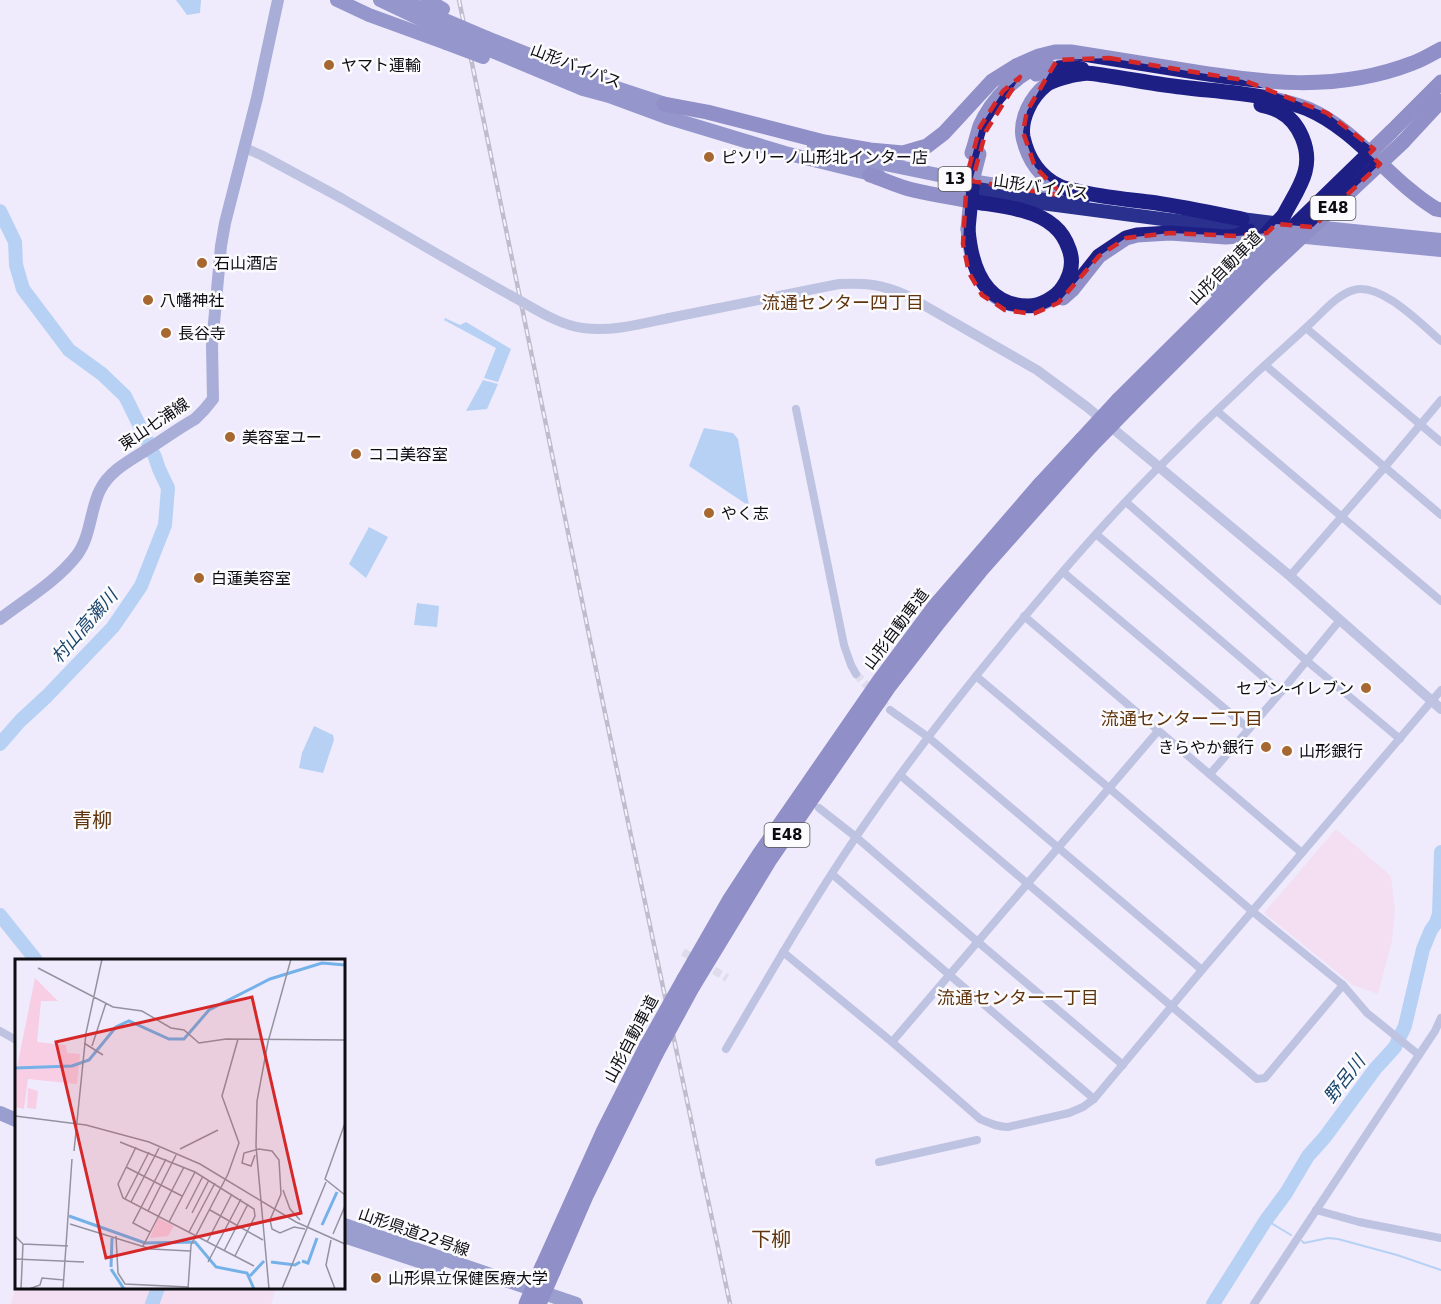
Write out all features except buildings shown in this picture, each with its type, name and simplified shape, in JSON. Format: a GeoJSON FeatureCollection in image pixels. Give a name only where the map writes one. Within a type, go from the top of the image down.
{"type":"FeatureCollection","features":[{"type":"Feature","properties":{"kind":"highway"},"geometry":{"type":"LineString","coordinates":[[337,0],[369,15],[446,43],[486,44]]}},
{"type":"Feature","properties":{"kind":"highway","name":"山形バイパス"},"geometry":{"type":"LineString","coordinates":[[380,0],[441,18]]}},
{"type":"Feature","properties":{"kind":"highway","name":"山形バイパス"},"geometry":{"type":"LineString","coordinates":[[403,0],[441,18],[486,44],[583,89],[666,117],[870,175],[948,191],[1441,250]]}},
{"type":"Feature","properties":{"kind":"highway"},"geometry":{"type":"LineString","coordinates":[[427,0],[441,18],[486,44]]}},
{"type":"Feature","properties":{"kind":"highway","name":"山形バイパス"},"geometry":{"type":"LineString","coordinates":[[486,44],[664,104],[875,162],[953,178],[1246,225],[1263,222],[1441,240]]}},
{"type":"Feature","properties":{"kind":"highway"},"geometry":{"type":"LineString","coordinates":[[664,104],[707,112],[824,142],[903,153],[927,146],[944,133],[992,81],[1022,63],[1055,52],[1071,52],[1243,80],[1308,84],[1348,80],[1381,73],[1414,63],[1441,49]]}},
{"type":"Feature","properties":{"kind":"highway"},"geometry":{"type":"LineString","coordinates":[[1109,58],[1071,58],[1034,68],[1003,91],[980,127],[965,228],[964,258],[975,286],[992,305],[1005,310],[1033,314],[1058,303],[1072,290],[1099,256],[1126,238],[1170,233],[1237,236],[1246,225],[1173,205],[1087,194],[1065,188],[1044,176],[1035,167],[1026,149],[1023,132],[1027,111],[1035,96],[1047,84],[1083,73],[1262,97],[1288,102],[1309,110],[1344,130],[1412,193],[1441,210]]}},
{"type":"Feature","properties":{"kind":"highway"},"geometry":{"type":"LineString","coordinates":[[975,154],[993,118],[1008,95],[1034,75],[1058,68],[1072,67],[1114,77]]}},
{"type":"Feature","properties":{"kind":"highway"},"geometry":{"type":"LineString","coordinates":[[1243,80],[1307,103],[1327,113],[1359,135],[1412,184],[1425,194],[1441,201]]}},
{"type":"Feature","properties":{"kind":"highway","name":"山形自動車道"},"geometry":{"type":"LineString","coordinates":[[526,1304],[547,1269],[603,1132],[652,1050],[730,899],[879,681],[933,607],[1041,483],[1086,443],[1253,266],[1441,82]]}},
{"type":"Feature","properties":{"kind":"highway"},"geometry":{"type":"LineString","coordinates":[[1221,92],[1278,110],[1303,137],[1306,158],[1305,174],[1284,215],[1253,266]]}},
{"type":"Feature","properties":{"kind":"highway","name":"山形自動車道"},"geometry":{"type":"LineString","coordinates":[[1253,266],[1409,137],[1441,101]]}},
{"type":"Feature","properties":{"kind":"highway"},"geometry":{"type":"LineString","coordinates":[[1409,137],[1441,115]]}},
{"type":"Feature","properties":{"kind":"highway"},"geometry":{"type":"LineString","coordinates":[[870,175],[911,189],[1009,207],[1041,217],[1054,226],[1064,238],[1070,251],[1071,270],[1062,288],[1055,296],[1029,306],[1010,304],[1000,299],[992,294],[978,276],[965,228]]}},
{"type":"Feature","properties":{"kind":"highway","name":"山形自動車道"},"geometry":{"type":"LineString","coordinates":[[539,1304],[547,1269]]}},
{"type":"Feature","properties":{"kind":"main road","name":"東山七浦線"},"geometry":{"type":"LineString","coordinates":[[0,619],[60,573],[78,553],[87,535],[100,490],[108,478],[121,466],[195,419],[213,399],[212,345],[221,246],[278,0]]}},
{"type":"Feature","properties":{"kind":"main road"},"geometry":{"type":"LineString","coordinates":[[0,1105],[15,1112]]}},
{"type":"Feature","properties":{"kind":"main road"},"geometry":{"type":"LineString","coordinates":[[0,1113],[15,1120]]}},
{"type":"Feature","properties":{"kind":"main road","name":"山形県道22号線"},"geometry":{"type":"LineString","coordinates":[[345,1225],[576,1304]]}},
{"type":"Feature","properties":{"kind":"main road","name":"山形県道22号線"},"geometry":{"type":"LineString","coordinates":[[345,1236],[548,1304]]}},
{"type":"Feature","properties":{"kind":"street"},"geometry":{"type":"LineString","coordinates":[[245,148],[341,198],[558,321],[581,328],[598,329],[637,325],[839,284],[867,283],[906,295],[1037,370],[1119,433],[1290,576],[1438,706]]}},
{"type":"Feature","properties":{"kind":"street"},"geometry":{"type":"LineString","coordinates":[[726,1048],[783,952],[856,837],[928,737],[1024,616],[1159,467],[1265,365],[1344,295],[1355,289],[1378,292],[1441,341]]}},
{"type":"Feature","properties":{"kind":"street"},"geometry":{"type":"LineString","coordinates":[[1306,328],[1441,442]]}},
{"type":"Feature","properties":{"kind":"street"},"geometry":{"type":"LineString","coordinates":[[1265,365],[1441,515]]}},
{"type":"Feature","properties":{"kind":"street"},"geometry":{"type":"LineString","coordinates":[[1290,576],[1441,400]]}},
{"type":"Feature","properties":{"kind":"street"},"geometry":{"type":"LineString","coordinates":[[796,409],[844,645],[856,674]]}},
{"type":"Feature","properties":{"kind":"street"},"geometry":{"type":"LineString","coordinates":[[1217,411],[1441,601]]}},
{"type":"Feature","properties":{"kind":"street"},"geometry":{"type":"LineString","coordinates":[[1126,502],[1307,661],[1400,739]]}},
{"type":"Feature","properties":{"kind":"street"},"geometry":{"type":"LineString","coordinates":[[1096,534],[1281,692]]}},
{"type":"Feature","properties":{"kind":"street"},"geometry":{"type":"LineString","coordinates":[[1063,572],[1249,729]]}},
{"type":"Feature","properties":{"kind":"street"},"geometry":{"type":"LineString","coordinates":[[1024,616],[1302,853]]}},
{"type":"Feature","properties":{"kind":"street"},"geometry":{"type":"LineString","coordinates":[[1210,774],[1340,620]]}},
{"type":"Feature","properties":{"kind":"street"},"geometry":{"type":"LineString","coordinates":[[976,676],[1252,911],[1343,985],[1367,1013],[1419,1055]]}},
{"type":"Feature","properties":{"kind":"street"},"geometry":{"type":"LineString","coordinates":[[783,952],[892,1042],[980,1119],[1000,1127],[1008,1127],[1068,1113],[1083,1107],[1094,1099],[1400,739],[1438,706],[1441,690]]}},
{"type":"Feature","properties":{"kind":"street"},"geometry":{"type":"LineString","coordinates":[[890,710],[928,737],[1202,970]]}},
{"type":"Feature","properties":{"kind":"street"},"geometry":{"type":"LineString","coordinates":[[892,1042],[1158,731]]}},
{"type":"Feature","properties":{"kind":"street"},"geometry":{"type":"LineString","coordinates":[[900,775],[1257,1078],[1265,1077],[1343,985]]}},
{"type":"Feature","properties":{"kind":"street"},"geometry":{"type":"LineString","coordinates":[[819,808],[1123,1065]]}},
{"type":"Feature","properties":{"kind":"street"},"geometry":{"type":"LineString","coordinates":[[832,874],[1094,1099]]}},
{"type":"Feature","properties":{"kind":"street"},"geometry":{"type":"LineString","coordinates":[[1254,1304],[1419,1055],[1441,1018]]}},
{"type":"Feature","properties":{"kind":"street"},"geometry":{"type":"LineString","coordinates":[[0,1031],[15,1039]]}},
{"type":"Feature","properties":{"kind":"street"},"geometry":{"type":"LineString","coordinates":[[879,1162],[977,1140]]}},
{"type":"Feature","properties":{"kind":"street"},"geometry":{"type":"LineString","coordinates":[[1316,1210],[1359,1222],[1441,1238]]}},
{"type":"Feature","properties":{"kind":"highlighted area"},"geometry":{"type":"Polygon","coordinates":[[[1109,58],[1243,80],[1327,113],[1374,149],[1369,154],[1380,164],[1313,227],[1276,224],[1267,233],[1237,236],[1170,233],[1126,238],[1099,256],[1058,303],[1033,314],[1005,310],[982,295],[969,273],[963,244],[967,175],[980,127],[1003,91],[1020,77],[986,131],[972,181],[1064,196],[1035,167],[1023,132],[1027,111],[1057,60],[1109,58]]]}},
{"type":"Feature","properties":{"kind":"shaded area"},"geometry":{"type":"Polygon","coordinates":[[[1336,829],[1391,876],[1395,911],[1392,941],[1378,994],[1353,985],[1264,913],[1336,829]]]}},
{"type":"Feature","properties":{"kind":"shaded area"},"geometry":{"type":"Polygon","coordinates":[[[15,1289],[276,1289],[271,1304],[11,1304],[15,1289]]]}},
{"type":"Feature","properties":{"kind":"water"},"geometry":{"type":"Polygon","coordinates":[[[176,0],[201,0],[200,13],[187,15],[176,0]]]}},
{"type":"Feature","properties":{"kind":"water"},"geometry":{"type":"Polygon","coordinates":[[[445,318],[460,325],[466,322],[511,349],[498,382],[484,378],[496,348],[444,320],[445,318]]]}},
{"type":"Feature","properties":{"kind":"water"},"geometry":{"type":"Polygon","coordinates":[[[483,380],[498,384],[487,409],[466,411],[483,380]]]}},
{"type":"Feature","properties":{"kind":"water"},"geometry":{"type":"Polygon","coordinates":[[[704,428],[733,433],[738,439],[749,506],[689,466],[704,428]]]}},
{"type":"Feature","properties":{"kind":"water"},"geometry":{"type":"Polygon","coordinates":[[[369,527],[388,537],[366,578],[349,564],[369,527]]]}},
{"type":"Feature","properties":{"kind":"water"},"geometry":{"type":"Polygon","coordinates":[[[417,603],[439,606],[437,627],[414,625],[417,603]]]}},
{"type":"Feature","properties":{"kind":"water"},"geometry":{"type":"Polygon","coordinates":[[[314,726],[333,735],[334,740],[323,773],[299,768],[302,753],[314,726]]]}},
{"type":"Feature","properties":{"kind":"waterway","name":"村山高瀬川"},"geometry":{"type":"LineString","coordinates":[[0,211],[15,242],[16,265],[23,289],[69,350],[102,374],[125,396],[168,488],[165,525],[141,586],[113,627],[0,744]]}},
{"type":"Feature","properties":{"kind":"waterway","name":"野呂川"},"geometry":{"type":"LineString","coordinates":[[1213,1304],[1308,1156],[1325,1137],[1375,1069],[1395,1047],[1405,1026],[1423,949],[1439,914],[1441,852]]}},
{"type":"Feature","properties":{"kind":"waterway","name":"村山高瀬川"},"geometry":{"type":"LineString","coordinates":[[0,915],[35,959]]}},
{"type":"Feature","properties":{"kind":"waterway"},"geometry":{"type":"LineString","coordinates":[[1266,1220],[1291,1235]]}},
{"type":"Feature","properties":{"kind":"waterway"},"geometry":{"type":"LineString","coordinates":[[1302,1241],[1304,1243],[1328,1238],[1338,1239],[1441,1270]]}},
{"type":"Feature","properties":{"kind":"waterway","name":"村山高瀬川"},"geometry":{"type":"LineString","coordinates":[[152,1304],[158,1289]]}},
{"type":"Feature","properties":{"kind":"tunnel"},"geometry":{"type":"LineString","coordinates":[[856,674],[890,710]]}},
{"type":"Feature","properties":{"kind":"tunnel"},"geometry":{"type":"LineString","coordinates":[[683,952],[727,978]]}},
{"type":"Feature","properties":{"kind":"railway"},"geometry":{"type":"LineString","coordinates":[[459,0],[605,713],[730,1304]]}},
{"type":"Feature","properties":{"kind":"place","name":"ヤマト運輸"},"geometry":{"type":"Point","coordinates":[329,65]}},
{"type":"Feature","properties":{"kind":"place","name":"ピソリーノ山形北インター店"},"geometry":{"type":"Point","coordinates":[709,157]}},
{"type":"Feature","properties":{"kind":"place","name":"石山酒店"},"geometry":{"type":"Point","coordinates":[202,263]}},
{"type":"Feature","properties":{"kind":"place","name":"八幡神社"},"geometry":{"type":"Point","coordinates":[148,300]}},
{"type":"Feature","properties":{"kind":"place","name":"長谷寺"},"geometry":{"type":"Point","coordinates":[166,333]}},
{"type":"Feature","properties":{"kind":"place","name":"美容室ユー"},"geometry":{"type":"Point","coordinates":[230,437]}},
{"type":"Feature","properties":{"kind":"place","name":"ココ美容室"},"geometry":{"type":"Point","coordinates":[356,454]}},
{"type":"Feature","properties":{"kind":"place","name":"やく志"},"geometry":{"type":"Point","coordinates":[709,513]}},
{"type":"Feature","properties":{"kind":"place","name":"白蓮美容室"},"geometry":{"type":"Point","coordinates":[199,578]}},
{"type":"Feature","properties":{"kind":"place","name":"セブン-イレブン"},"geometry":{"type":"Point","coordinates":[1366,688]}},
{"type":"Feature","properties":{"kind":"place","name":"きらやか銀行"},"geometry":{"type":"Point","coordinates":[1266,747]}},
{"type":"Feature","properties":{"kind":"place","name":"山形銀行"},"geometry":{"type":"Point","coordinates":[1287,751]}},
{"type":"Feature","properties":{"kind":"place","name":"山形県立保健医療大学"},"geometry":{"type":"Point","coordinates":[376,1278]}},
{"type":"Feature","properties":{"kind":"district","name":"流通センター四丁目"},"geometry":{"type":"Point","coordinates":[843,302]}},
{"type":"Feature","properties":{"kind":"district","name":"流通センター二丁目"},"geometry":{"type":"Point","coordinates":[1182,718]}},
{"type":"Feature","properties":{"kind":"district","name":"青柳"},"geometry":{"type":"Point","coordinates":[92,820]}},
{"type":"Feature","properties":{"kind":"district","name":"流通センター一丁目"},"geometry":{"type":"Point","coordinates":[1018,997]}},
{"type":"Feature","properties":{"kind":"district","name":"下柳"},"geometry":{"type":"Point","coordinates":[771,1239]}}]}
